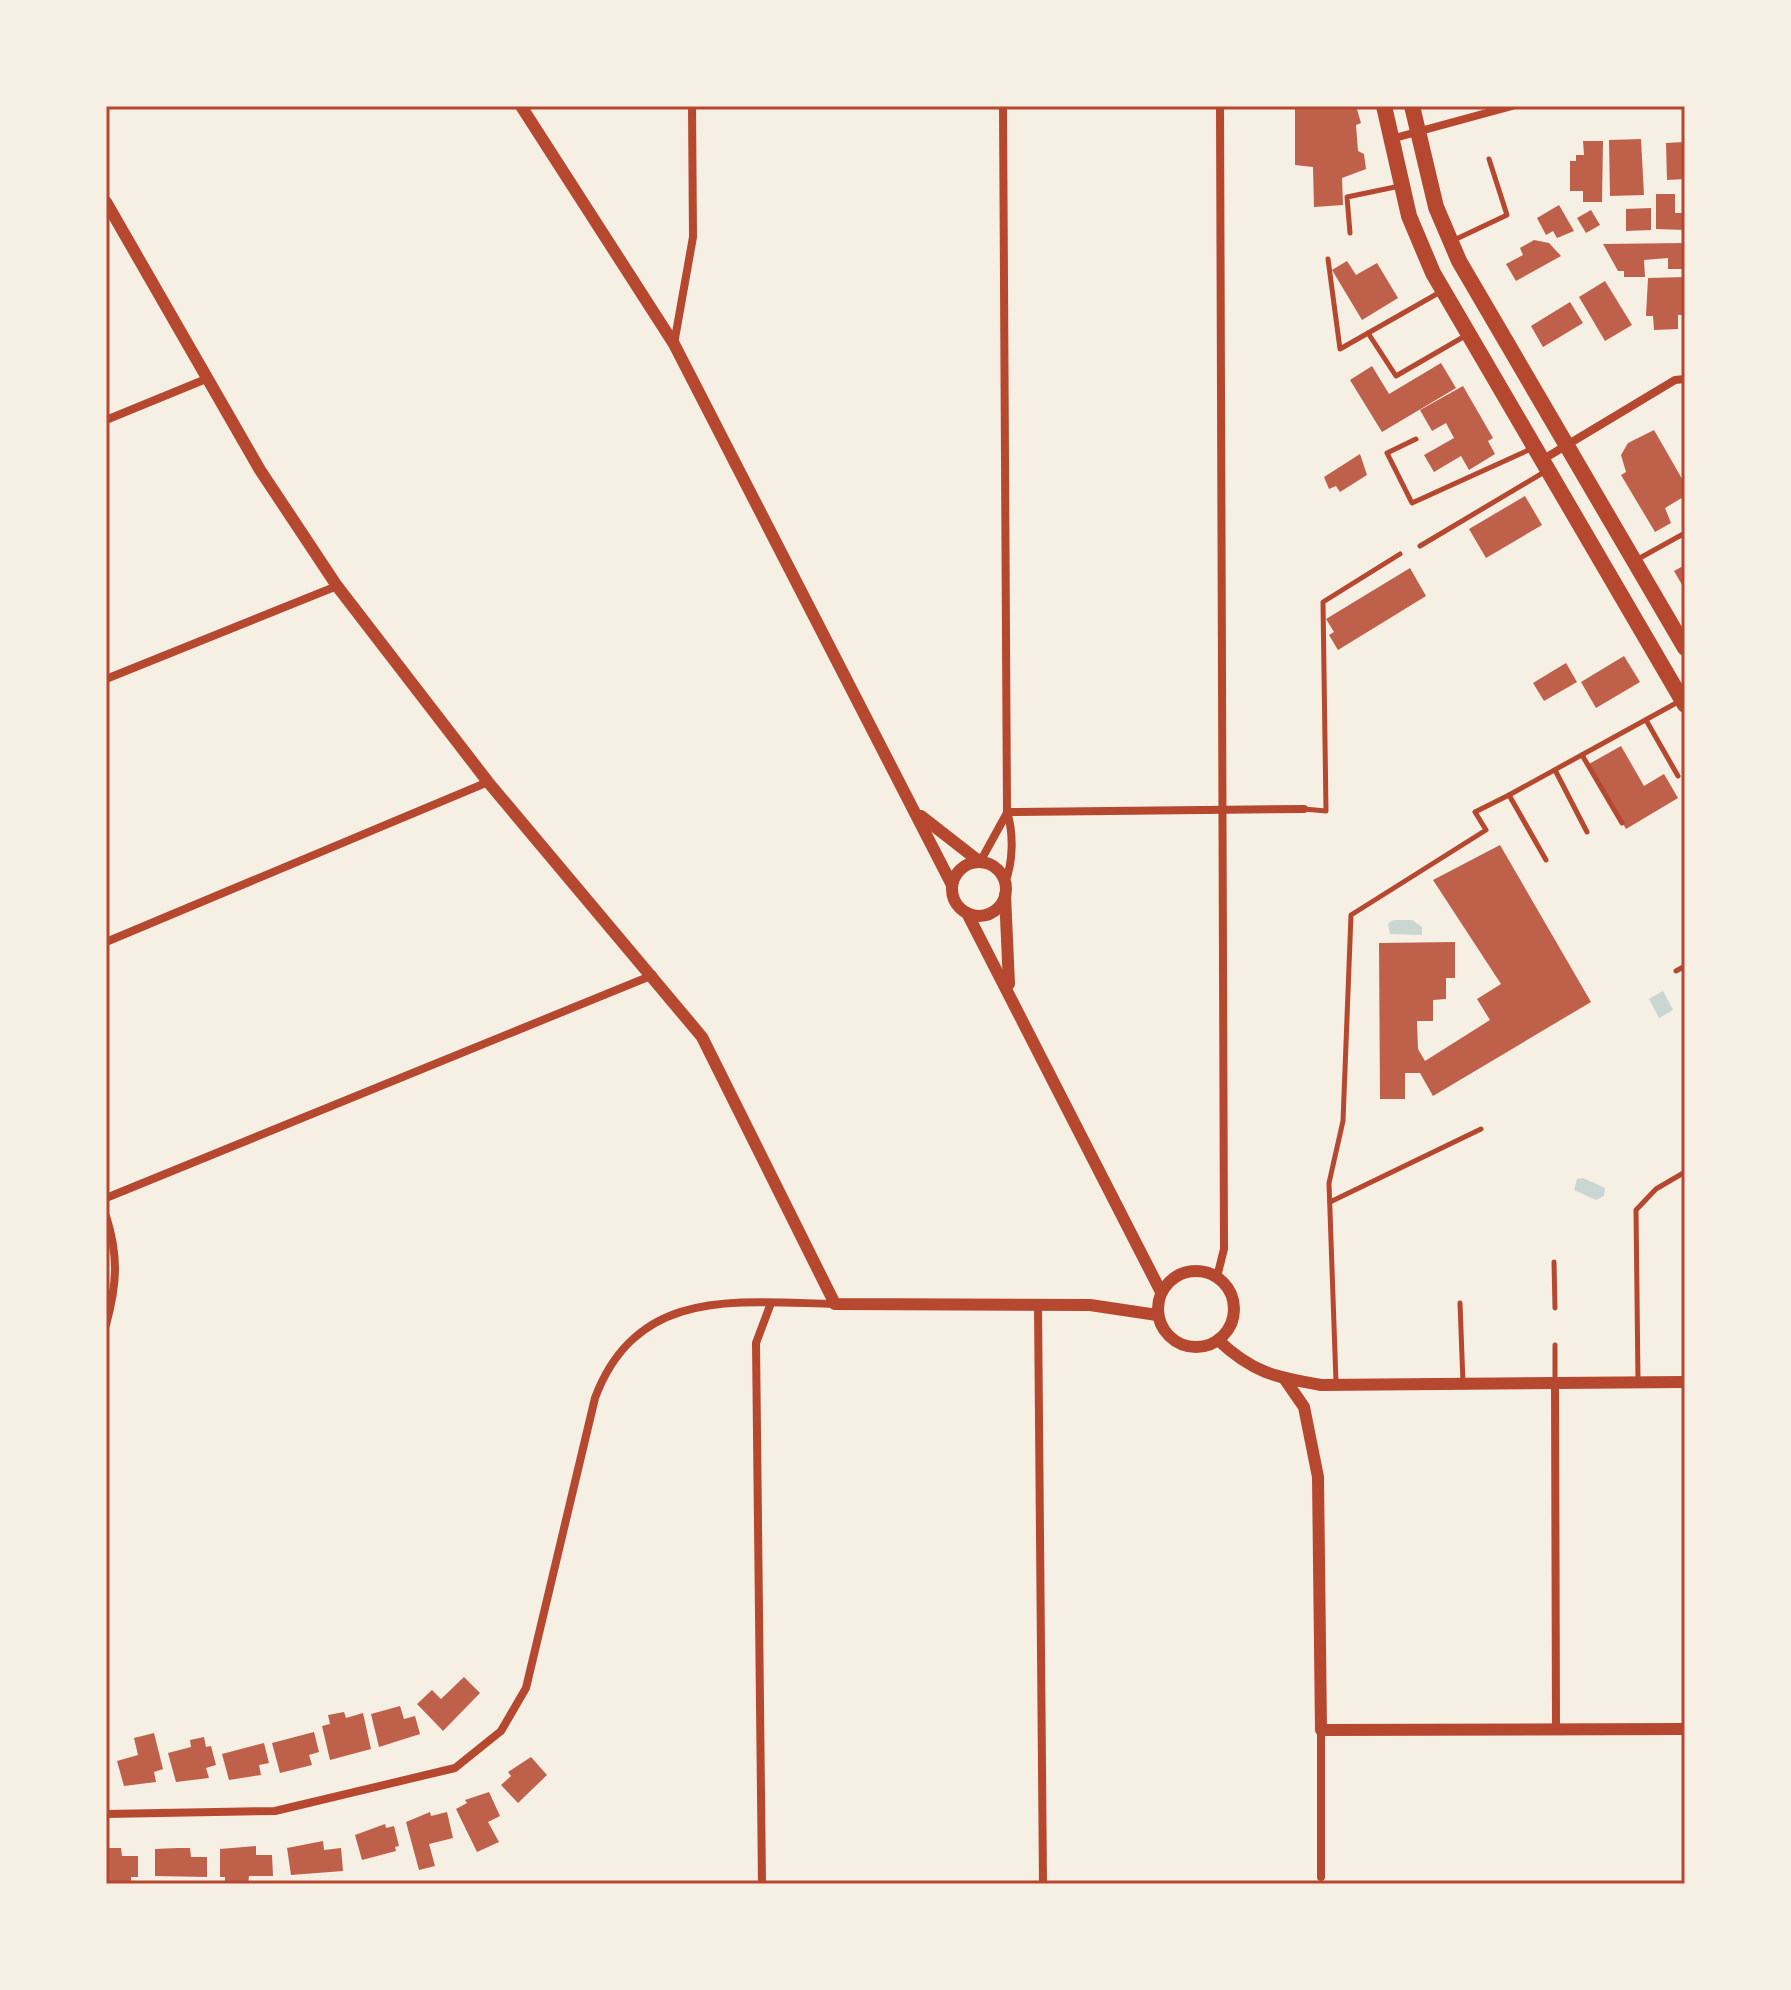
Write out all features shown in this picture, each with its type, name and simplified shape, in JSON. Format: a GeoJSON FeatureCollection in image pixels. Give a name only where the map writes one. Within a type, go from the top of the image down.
{"type":"FeatureCollection","features":[{"type":"Feature","properties":{"kind":"main road"},"geometry":{"type":"LineString","coordinates":[[1384,106],[1409,216],[1443,291],[1684,702]]}},
{"type":"Feature","properties":{"kind":"main road"},"geometry":{"type":"LineString","coordinates":[[1412,106],[1436,207],[1451,241],[1566,446],[1685,648]]}},
{"type":"Feature","properties":{"kind":"street"},"geometry":{"type":"LineString","coordinates":[[521,106],[674,344],[919,814],[952,885],[955,901],[967,913],[1010,991],[1161,1292]]}},
{"type":"Feature","properties":{"kind":"street"},"geometry":{"type":"LineString","coordinates":[[674,344],[693,237],[692,106]]}},
{"type":"Feature","properties":{"kind":"street"},"geometry":{"type":"LineString","coordinates":[[967,913],[991,912],[1003,900],[1010,867],[1011,823],[1007,812],[1003,106]]}},
{"type":"Feature","properties":{"kind":"street"},"geometry":{"type":"LineString","coordinates":[[1217,1277],[1224,1249],[1220,106]]}},
{"type":"Feature","properties":{"kind":"street"},"geometry":{"type":"LineString","coordinates":[[1390,140],[1512,106]]}},
{"type":"Feature","properties":{"kind":"street"},"geometry":{"type":"LineString","coordinates":[[106,202],[260,470],[337,586],[488,782],[702,1037],[835,1304]]}},
{"type":"Feature","properties":{"kind":"street"},"geometry":{"type":"LineString","coordinates":[[106,420],[206,379]]}},
{"type":"Feature","properties":{"kind":"street"},"geometry":{"type":"LineString","coordinates":[[1541,460],[1675,380],[1685,379]]}},
{"type":"Feature","properties":{"kind":"street"},"geometry":{"type":"LineString","coordinates":[[106,679],[337,586]]}},
{"type":"Feature","properties":{"kind":"street"},"geometry":{"type":"LineString","coordinates":[[106,942],[488,782]]}},
{"type":"Feature","properties":{"kind":"street"},"geometry":{"type":"LineString","coordinates":[[1007,812],[1304,809]]}},
{"type":"Feature","properties":{"kind":"street"},"geometry":{"type":"LineString","coordinates":[[952,885],[959,871],[980,862],[1007,812]]}},
{"type":"Feature","properties":{"kind":"street"},"geometry":{"type":"LineString","coordinates":[[919,814],[980,862],[996,868],[1005,887],[1006,964],[1010,991]]}},
{"type":"Feature","properties":{"kind":"street"},"geometry":{"type":"LineString","coordinates":[[106,1198],[653,975]]}},
{"type":"Feature","properties":{"kind":"street"},"geometry":{"type":"LineString","coordinates":[[106,1216],[113,1239],[117,1285],[106,1325]]}},
{"type":"Feature","properties":{"kind":"street"},"geometry":{"type":"LineString","coordinates":[[1196,1270],[1217,1277],[1229,1291],[1234,1308],[1230,1326],[1218,1340],[1201,1348],[1181,1345],[1165,1333],[1157,1315],[1161,1292],[1175,1276],[1196,1270]]}},
{"type":"Feature","properties":{"kind":"street"},"geometry":{"type":"LineString","coordinates":[[762,1884],[756,1343],[771,1303]]}},
{"type":"Feature","properties":{"kind":"street"},"geometry":{"type":"LineString","coordinates":[[106,1814],[275,1811],[455,1768],[473,1757],[501,1731],[526,1688],[595,1398],[612,1362],[638,1333],[672,1313],[705,1304],[1038,1304],[1109,1306],[1157,1315]]}},
{"type":"Feature","properties":{"kind":"street"},"geometry":{"type":"LineString","coordinates":[[1038,1304],[1043,1884]]}},
{"type":"Feature","properties":{"kind":"street"},"geometry":{"type":"LineString","coordinates":[[1218,1340],[1244,1364],[1284,1378],[1336,1385],[1685,1382]]}},
{"type":"Feature","properties":{"kind":"street"},"geometry":{"type":"LineString","coordinates":[[1284,1378],[1304,1407],[1318,1477],[1321,1877]]}},
{"type":"Feature","properties":{"kind":"street"},"geometry":{"type":"LineString","coordinates":[[1555,1383],[1556,1729]]}},
{"type":"Feature","properties":{"kind":"street"},"geometry":{"type":"LineString","coordinates":[[1321,1730],[1685,1729]]}},
{"type":"Feature","properties":{"kind":"lane"},"geometry":{"type":"LineString","coordinates":[[1451,241],[1507,215],[1489,159]]}},
{"type":"Feature","properties":{"kind":"lane"},"geometry":{"type":"LineString","coordinates":[[1350,233],[1347,197],[1401,186]]}},
{"type":"Feature","properties":{"kind":"lane"},"geometry":{"type":"LineString","coordinates":[[1328,259],[1340,349],[1443,291]]}},
{"type":"Feature","properties":{"kind":"lane"},"geometry":{"type":"LineString","coordinates":[[1368,333],[1396,376],[1469,334]]}},
{"type":"Feature","properties":{"kind":"lane"},"geometry":{"type":"LineString","coordinates":[[1416,439],[1387,453],[1412,503],[1541,460]]}},
{"type":"Feature","properties":{"kind":"lane"},"geometry":{"type":"LineString","coordinates":[[1420,546],[1541,460]]}},
{"type":"Feature","properties":{"kind":"lane"},"geometry":{"type":"LineString","coordinates":[[1634,561],[1685,533]]}},
{"type":"Feature","properties":{"kind":"lane"},"geometry":{"type":"LineString","coordinates":[[1304,809],[1326,811],[1323,602],[1400,554]]}},
{"type":"Feature","properties":{"kind":"lane"},"geometry":{"type":"LineString","coordinates":[[1336,1385],[1329,1183],[1343,1121],[1351,915],[1486,830],[1475,812],[1684,702]]}},
{"type":"Feature","properties":{"kind":"lane"},"geometry":{"type":"LineString","coordinates":[[1646,720],[1678,776]]}},
{"type":"Feature","properties":{"kind":"lane"},"geometry":{"type":"LineString","coordinates":[[1582,755],[1622,823]]}},
{"type":"Feature","properties":{"kind":"lane"},"geometry":{"type":"LineString","coordinates":[[1555,770],[1587,832]]}},
{"type":"Feature","properties":{"kind":"lane"},"geometry":{"type":"LineString","coordinates":[[1509,795],[1546,860]]}},
{"type":"Feature","properties":{"kind":"lane"},"geometry":{"type":"LineString","coordinates":[[1676,971],[1685,966]]}},
{"type":"Feature","properties":{"kind":"lane"},"geometry":{"type":"LineString","coordinates":[[1330,1202],[1481,1129]]}},
{"type":"Feature","properties":{"kind":"lane"},"geometry":{"type":"LineString","coordinates":[[1638,1382],[1636,1210],[1656,1189],[1685,1172]]}},
{"type":"Feature","properties":{"kind":"lane"},"geometry":{"type":"LineString","coordinates":[[1554,1262],[1555,1308]]}},
{"type":"Feature","properties":{"kind":"lane"},"geometry":{"type":"LineString","coordinates":[[1460,1303],[1463,1384]]}},
{"type":"Feature","properties":{"kind":"lane"},"geometry":{"type":"LineString","coordinates":[[1555,1345],[1555,1383]]}},
{"type":"Feature","properties":{"kind":"shaded area"},"geometry":{"type":"Polygon","coordinates":[[[1393,920],[1412,920],[1422,927],[1422,935],[1390,934],[1388,924],[1393,920]]]}},
{"type":"Feature","properties":{"kind":"shaded area"},"geometry":{"type":"Polygon","coordinates":[[[1663,991],[1673,1010],[1659,1018],[1649,999],[1663,991]]]}},
{"type":"Feature","properties":{"kind":"shaded area"},"geometry":{"type":"Polygon","coordinates":[[[1583,1178],[1605,1188],[1604,1196],[1596,1200],[1574,1190],[1577,1179],[1583,1178]]]}},
{"type":"Feature","properties":{"kind":"building"},"geometry":{"type":"Polygon","coordinates":[[[1295,106],[1356,106],[1361,123],[1356,125],[1358,151],[1364,154],[1366,169],[1342,178],[1343,205],[1314,207],[1313,167],[1295,165],[1295,106]]]}},
{"type":"Feature","properties":{"kind":"building"},"geometry":{"type":"Polygon","coordinates":[[[1641,139],[1644,195],[1610,196],[1609,140],[1641,139]]]}},
{"type":"Feature","properties":{"kind":"building"},"geometry":{"type":"Polygon","coordinates":[[[1583,141],[1603,141],[1602,202],[1583,202],[1583,191],[1570,191],[1570,161],[1576,161],[1576,155],[1584,155],[1583,141]]]}},
{"type":"Feature","properties":{"kind":"building"},"geometry":{"type":"Polygon","coordinates":[[[1685,142],[1685,179],[1667,180],[1666,143],[1685,142]]]}},
{"type":"Feature","properties":{"kind":"building"},"geometry":{"type":"Polygon","coordinates":[[[1656,194],[1675,194],[1675,213],[1685,213],[1685,230],[1656,229],[1656,194]]]}},
{"type":"Feature","properties":{"kind":"building"},"geometry":{"type":"Polygon","coordinates":[[[1559,205],[1574,231],[1557,238],[1553,231],[1546,235],[1537,218],[1559,205]]]}},
{"type":"Feature","properties":{"kind":"building"},"geometry":{"type":"Polygon","coordinates":[[[1651,208],[1651,230],[1626,231],[1626,209],[1651,208]]]}},
{"type":"Feature","properties":{"kind":"building"},"geometry":{"type":"Polygon","coordinates":[[[1591,210],[1600,225],[1586,233],[1577,218],[1591,210]]]}},
{"type":"Feature","properties":{"kind":"building"},"geometry":{"type":"Polygon","coordinates":[[[1534,240],[1549,243],[1561,256],[1516,281],[1506,264],[1523,255],[1520,248],[1534,240]]]}},
{"type":"Feature","properties":{"kind":"building"},"geometry":{"type":"Polygon","coordinates":[[[1685,243],[1685,269],[1668,269],[1668,258],[1644,260],[1645,277],[1624,277],[1624,271],[1618,271],[1603,244],[1685,243]]]}},
{"type":"Feature","properties":{"kind":"building"},"geometry":{"type":"Polygon","coordinates":[[[1347,261],[1356,275],[1377,263],[1398,298],[1362,320],[1332,270],[1347,261]]]}},
{"type":"Feature","properties":{"kind":"building"},"geometry":{"type":"Polygon","coordinates":[[[1685,277],[1685,315],[1678,315],[1678,329],[1654,330],[1653,316],[1646,316],[1648,278],[1685,277]]]}},
{"type":"Feature","properties":{"kind":"building"},"geometry":{"type":"Polygon","coordinates":[[[1605,281],[1632,325],[1605,341],[1579,297],[1605,281]]]}},
{"type":"Feature","properties":{"kind":"building"},"geometry":{"type":"Polygon","coordinates":[[[1570,302],[1583,323],[1543,347],[1531,326],[1570,302]]]}},
{"type":"Feature","properties":{"kind":"building"},"geometry":{"type":"Polygon","coordinates":[[[1441,363],[1456,388],[1382,432],[1350,380],[1372,366],[1389,394],[1441,363]]]}},
{"type":"Feature","properties":{"kind":"building"},"geometry":{"type":"Polygon","coordinates":[[[1463,386],[1493,438],[1488,441],[1495,454],[1469,470],[1461,456],[1434,472],[1424,455],[1454,438],[1446,423],[1432,431],[1420,410],[1463,386]]]}},
{"type":"Feature","properties":{"kind":"building"},"geometry":{"type":"Polygon","coordinates":[[[1654,430],[1685,484],[1685,496],[1665,508],[1671,523],[1655,532],[1621,475],[1626,472],[1621,455],[1628,443],[1654,430]]]}},
{"type":"Feature","properties":{"kind":"building"},"geometry":{"type":"Polygon","coordinates":[[[1360,454],[1367,475],[1340,492],[1336,486],[1329,489],[1324,477],[1360,454]]]}},
{"type":"Feature","properties":{"kind":"building"},"geometry":{"type":"Polygon","coordinates":[[[1525,496],[1542,525],[1486,558],[1469,529],[1525,496]]]}},
{"type":"Feature","properties":{"kind":"building"},"geometry":{"type":"Polygon","coordinates":[[[1685,565],[1685,590],[1674,571],[1685,565]]]}},
{"type":"Feature","properties":{"kind":"building"},"geometry":{"type":"Polygon","coordinates":[[[1410,568],[1426,596],[1338,650],[1329,635],[1334,632],[1326,619],[1410,568]]]}},
{"type":"Feature","properties":{"kind":"building"},"geometry":{"type":"Polygon","coordinates":[[[1624,656],[1640,682],[1596,708],[1581,682],[1624,656]]]}},
{"type":"Feature","properties":{"kind":"building"},"geometry":{"type":"Polygon","coordinates":[[[1566,663],[1577,682],[1544,701],[1533,683],[1566,663]]]}},
{"type":"Feature","properties":{"kind":"building"},"geometry":{"type":"Polygon","coordinates":[[[1621,746],[1644,786],[1664,774],[1678,798],[1626,829],[1589,764],[1621,746]]]}},
{"type":"Feature","properties":{"kind":"building"},"geometry":{"type":"Polygon","coordinates":[[[1500,845],[1591,1002],[1433,1096],[1420,1073],[1405,1073],[1405,1099],[1380,1099],[1379,943],[1455,942],[1455,978],[1446,978],[1446,999],[1433,1000],[1433,1021],[1417,1021],[1418,1049],[1425,1061],[1490,1020],[1477,999],[1501,984],[1433,880],[1500,845]]]}},
{"type":"Feature","properties":{"kind":"building"},"geometry":{"type":"Polygon","coordinates":[[[464,1677],[480,1693],[443,1731],[417,1704],[432,1690],[441,1699],[464,1677]]]}},
{"type":"Feature","properties":{"kind":"building"},"geometry":{"type":"Polygon","coordinates":[[[400,1706],[404,1719],[415,1716],[420,1734],[379,1747],[371,1714],[400,1706]]]}},
{"type":"Feature","properties":{"kind":"building"},"geometry":{"type":"Polygon","coordinates":[[[344,1712],[346,1718],[363,1713],[371,1749],[330,1760],[322,1726],[330,1724],[328,1715],[344,1712]]]}},
{"type":"Feature","properties":{"kind":"building"},"geometry":{"type":"Polygon","coordinates":[[[314,1732],[319,1752],[309,1755],[312,1765],[280,1773],[272,1743],[314,1732]]]}},
{"type":"Feature","properties":{"kind":"building"},"geometry":{"type":"Polygon","coordinates":[[[154,1733],[163,1769],[154,1772],[156,1782],[124,1786],[117,1761],[138,1755],[134,1738],[154,1733]]]}},
{"type":"Feature","properties":{"kind":"building"},"geometry":{"type":"Polygon","coordinates":[[[204,1737],[206,1747],[211,1746],[216,1765],[206,1768],[209,1778],[176,1782],[168,1753],[191,1747],[190,1740],[204,1737]]]}},
{"type":"Feature","properties":{"kind":"building"},"geometry":{"type":"Polygon","coordinates":[[[264,1743],[269,1763],[259,1765],[261,1775],[229,1780],[222,1754],[264,1743]]]}},
{"type":"Feature","properties":{"kind":"building"},"geometry":{"type":"Polygon","coordinates":[[[531,1757],[547,1775],[518,1803],[501,1785],[511,1776],[508,1772],[531,1757]]]}},
{"type":"Feature","properties":{"kind":"building"},"geometry":{"type":"Polygon","coordinates":[[[489,1792],[500,1816],[488,1822],[499,1842],[477,1852],[456,1809],[467,1803],[465,1800],[489,1792]]]}},
{"type":"Feature","properties":{"kind":"building"},"geometry":{"type":"Polygon","coordinates":[[[430,1812],[431,1816],[447,1812],[453,1838],[429,1844],[435,1866],[419,1870],[406,1822],[430,1812]]]}},
{"type":"Feature","properties":{"kind":"building"},"geometry":{"type":"Polygon","coordinates":[[[385,1824],[386,1828],[394,1826],[399,1846],[395,1847],[396,1851],[362,1860],[355,1835],[385,1824]]]}},
{"type":"Feature","properties":{"kind":"building"},"geometry":{"type":"Polygon","coordinates":[[[323,1841],[324,1850],[341,1848],[343,1871],[291,1875],[287,1848],[323,1841]]]}},
{"type":"Feature","properties":{"kind":"building"},"geometry":{"type":"Polygon","coordinates":[[[256,1846],[256,1855],[272,1855],[273,1876],[249,1876],[248,1884],[225,1884],[225,1877],[220,1877],[220,1849],[256,1846]]]}},
{"type":"Feature","properties":{"kind":"building"},"geometry":{"type":"Polygon","coordinates":[[[108,1848],[121,1848],[122,1856],[138,1856],[138,1877],[131,1877],[131,1883],[106,1883],[108,1848]]]}},
{"type":"Feature","properties":{"kind":"building"},"geometry":{"type":"Polygon","coordinates":[[[190,1848],[191,1857],[207,1857],[207,1877],[155,1876],[155,1849],[190,1848]]]}}]}
